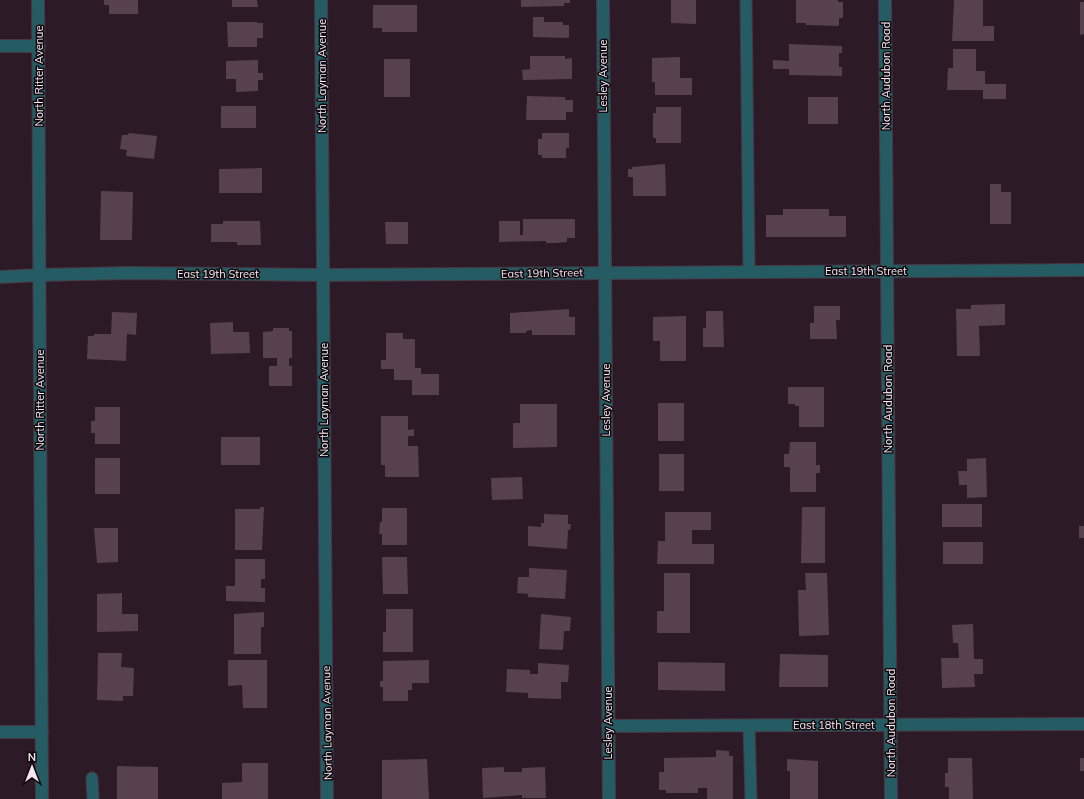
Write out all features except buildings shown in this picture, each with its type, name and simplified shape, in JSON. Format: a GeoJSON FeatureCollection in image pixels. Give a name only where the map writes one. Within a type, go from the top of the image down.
{"type":"FeatureCollection","features":[{"type":"Feature","properties":{"kind":"street","name":"North Ritter Avenue"},"geometry":{"type":"LineString","coordinates":[[38,0],[42,799]]}},
{"type":"Feature","properties":{"kind":"street","name":"North Layman Avenue"},"geometry":{"type":"LineString","coordinates":[[321,0],[328,799]]}},
{"type":"Feature","properties":{"kind":"street","name":"Lesley Avenue"},"geometry":{"type":"LineString","coordinates":[[603,0],[609,799]]}},
{"type":"Feature","properties":{"kind":"street","name":"North Audubon Road"},"geometry":{"type":"LineString","coordinates":[[885,0],[891,799]]}},
{"type":"Feature","properties":{"kind":"street"},"geometry":{"type":"LineString","coordinates":[[0,46],[39,46]]}},
{"type":"Feature","properties":{"kind":"street","name":"East 19th Street"},"geometry":{"type":"LineString","coordinates":[[0,277],[129,273],[323,275],[749,271],[1084,270]]}},
{"type":"Feature","properties":{"kind":"street","name":"East 18th Street"},"geometry":{"type":"LineString","coordinates":[[608,726],[1084,724]]}},
{"type":"Feature","properties":{"kind":"street"},"geometry":{"type":"LineString","coordinates":[[0,732],[42,732]]}},
{"type":"Feature","properties":{"kind":"lane"},"geometry":{"type":"LineString","coordinates":[[746,0],[749,271]]}},
{"type":"Feature","properties":{"kind":"lane"},"geometry":{"type":"LineString","coordinates":[[749,726],[752,799]]}},
{"type":"Feature","properties":{"kind":"lane"},"geometry":{"type":"LineString","coordinates":[[92,778],[92,799]]}}]}
